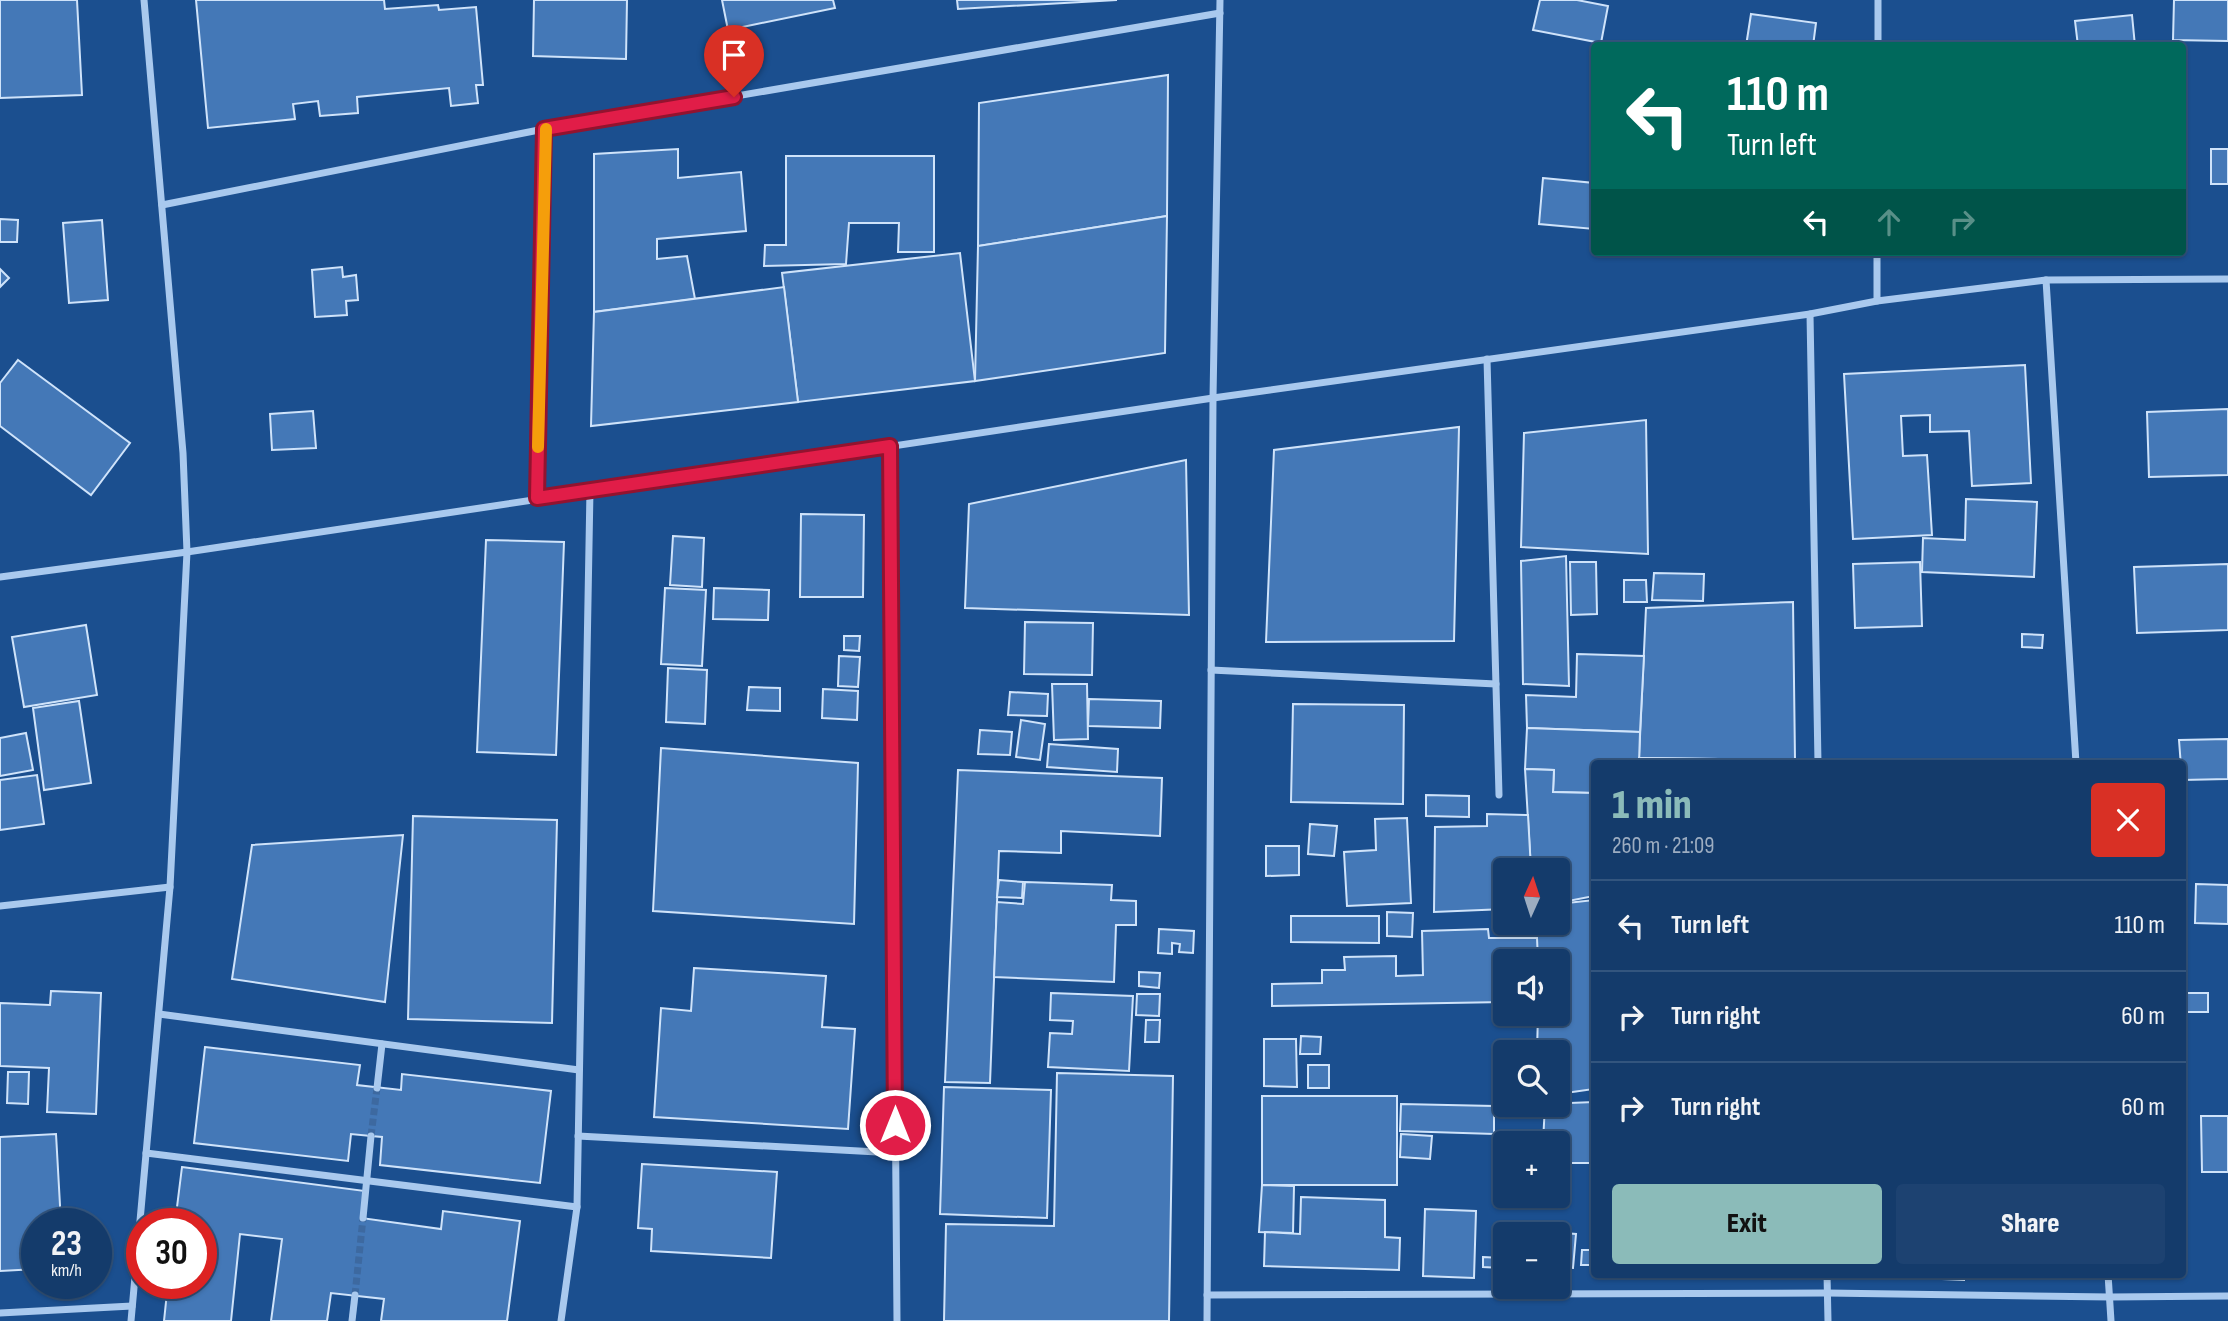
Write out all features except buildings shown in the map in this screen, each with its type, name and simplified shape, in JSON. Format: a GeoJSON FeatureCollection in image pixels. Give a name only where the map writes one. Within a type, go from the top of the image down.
{"type":"FeatureCollection","features":[{"type":"Feature","properties":{"kind":"street"},"geometry":{"type":"LineString","coordinates":[[131,1321],[170,887],[187,552],[183,453],[144,0]]}},
{"type":"Feature","properties":{"kind":"street"},"geometry":{"type":"LineString","coordinates":[[1207,1321],[1213,398],[1220,0]]}},
{"type":"Feature","properties":{"kind":"street"},"geometry":{"type":"LineString","coordinates":[[1878,0],[1878,42]]}},
{"type":"Feature","properties":{"kind":"street"},"geometry":{"type":"LineString","coordinates":[[162,205],[544,129],[1220,13]]}},
{"type":"Feature","properties":{"kind":"street"},"geometry":{"type":"LineString","coordinates":[[537,498],[544,129]]}},
{"type":"Feature","properties":{"kind":"street"},"geometry":{"type":"LineString","coordinates":[[1877,256],[1877,301]]}},
{"type":"Feature","properties":{"kind":"street"},"geometry":{"type":"LineString","coordinates":[[0,577],[187,552],[1213,398],[1810,314],[1877,301],[2046,280],[2228,279]]}},
{"type":"Feature","properties":{"kind":"street"},"geometry":{"type":"LineString","coordinates":[[2046,280],[2076,760]]}},
{"type":"Feature","properties":{"kind":"street"},"geometry":{"type":"LineString","coordinates":[[1810,314],[1818,760]]}},
{"type":"Feature","properties":{"kind":"street"},"geometry":{"type":"LineString","coordinates":[[1487,359],[1499,795]]}},
{"type":"Feature","properties":{"kind":"street"},"geometry":{"type":"LineString","coordinates":[[890,446],[897,1321]]}},
{"type":"Feature","properties":{"kind":"street"},"geometry":{"type":"LineString","coordinates":[[561,1321],[577,1207],[590,490]]}},
{"type":"Feature","properties":{"kind":"street"},"geometry":{"type":"LineString","coordinates":[[1211,670],[1496,684]]}},
{"type":"Feature","properties":{"kind":"street"},"geometry":{"type":"LineString","coordinates":[[0,906],[170,887]]}},
{"type":"Feature","properties":{"kind":"street"},"geometry":{"type":"LineString","coordinates":[[159,1014],[579,1070]]}},
{"type":"Feature","properties":{"kind":"street"},"geometry":{"type":"LineString","coordinates":[[377,1088],[382,1044]]}},
{"type":"Feature","properties":{"kind":"street"},"geometry":{"type":"LineString","coordinates":[[363,1218],[371,1136]]}},
{"type":"Feature","properties":{"kind":"street"},"geometry":{"type":"LineString","coordinates":[[578,1136],[896,1153]]}},
{"type":"Feature","properties":{"kind":"street"},"geometry":{"type":"LineString","coordinates":[[146,1153],[577,1207]]}},
{"type":"Feature","properties":{"kind":"street"},"geometry":{"type":"LineString","coordinates":[[1827,1278],[1828,1321]]}},
{"type":"Feature","properties":{"kind":"street"},"geometry":{"type":"LineString","coordinates":[[2108,1278],[2111,1321]]}},
{"type":"Feature","properties":{"kind":"street"},"geometry":{"type":"LineString","coordinates":[[1207,1295],[1827,1293],[2228,1296]]}},
{"type":"Feature","properties":{"kind":"street"},"geometry":{"type":"LineString","coordinates":[[352,1321],[355,1295]]}},
{"type":"Feature","properties":{"kind":"street"},"geometry":{"type":"LineString","coordinates":[[0,1313],[132,1306]]}},
{"type":"Feature","properties":{"kind":"tunnel"},"geometry":{"type":"LineString","coordinates":[[371,1136],[377,1088]]}},
{"type":"Feature","properties":{"kind":"tunnel"},"geometry":{"type":"LineString","coordinates":[[355,1295],[363,1218]]}},
{"type":"Feature","properties":{"kind":"slow traffic"},"geometry":{"type":"LineString","coordinates":[[538,447],[546,129]]}},
{"type":"Feature","properties":{"kind":"route"},"geometry":{"type":"LineString","coordinates":[[734,97],[544,129],[537,498],[890,446],[895,1125]]}}]}
